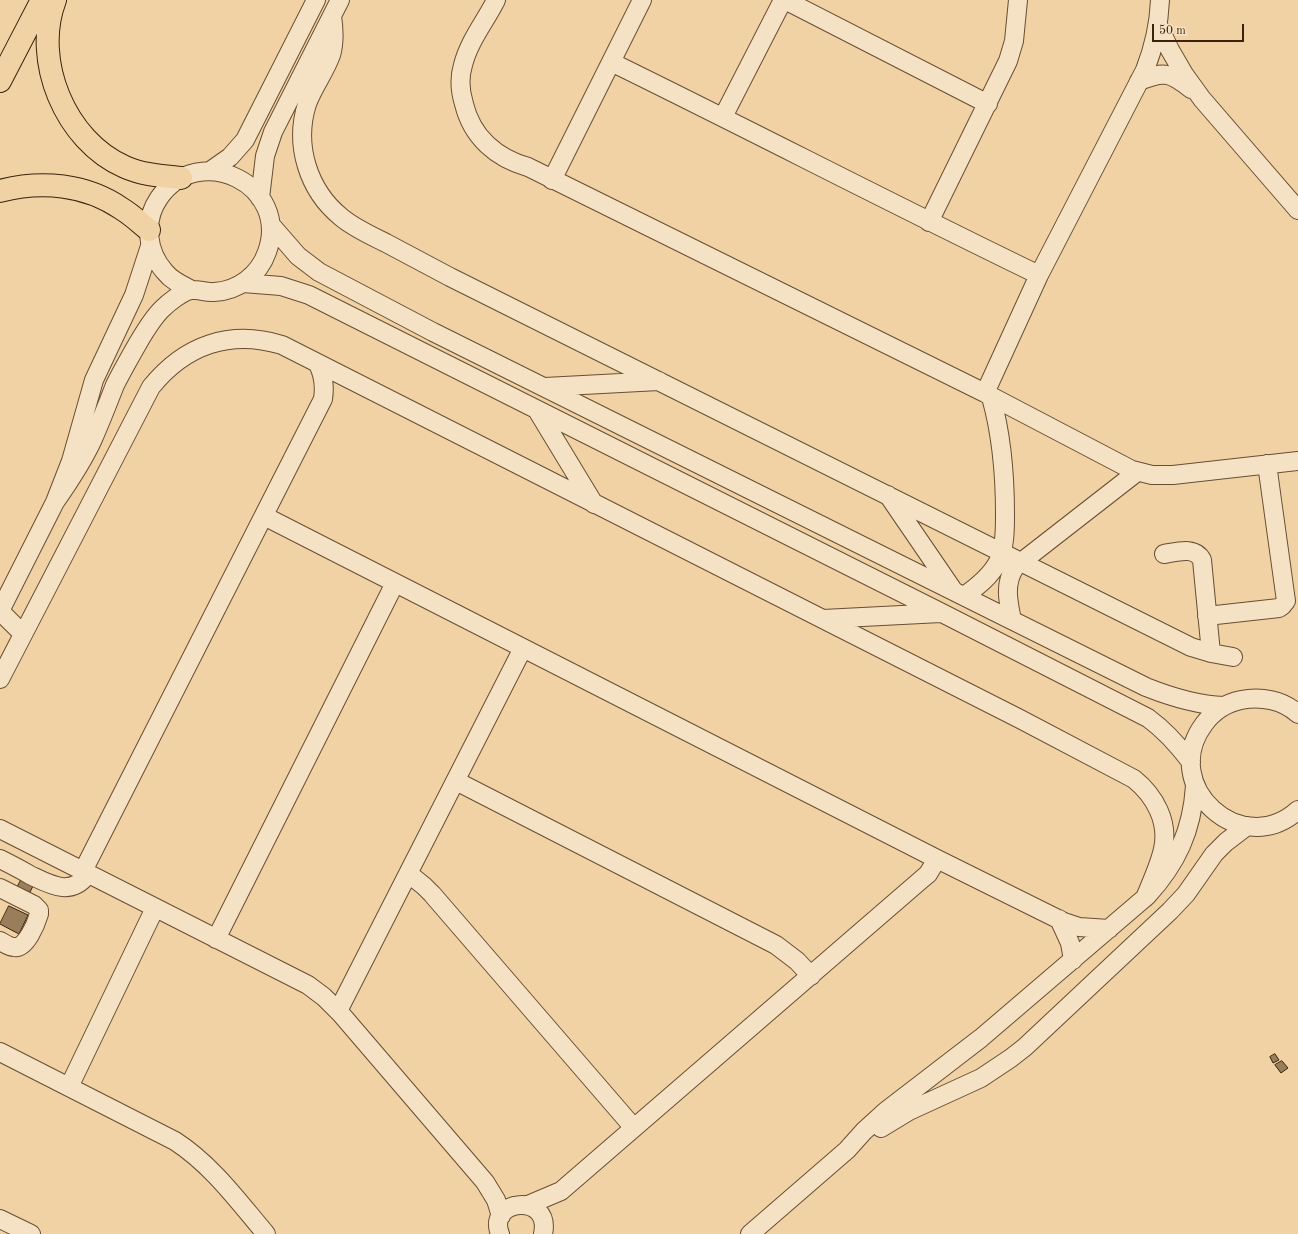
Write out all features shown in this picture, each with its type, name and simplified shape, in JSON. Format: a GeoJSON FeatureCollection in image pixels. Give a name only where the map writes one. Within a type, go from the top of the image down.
{"type":"FeatureCollection","features":[{"type":"Feature","properties":{"kind":"highway"},"geometry":{"type":"LineString","coordinates":[[0,81],[42,0]]}},
{"type":"Feature","properties":{"kind":"highway"},"geometry":{"type":"LineString","coordinates":[[55,0],[52,8],[48,33],[48,59],[53,84],[63,107],[77,128],[90,144],[106,157],[124,167],[143,174],[181,178]]}},
{"type":"Feature","properties":{"kind":"highway"},"geometry":{"type":"LineString","coordinates":[[0,191],[16,187],[39,185],[61,186],[83,190],[103,198],[122,209],[150,238]]}},
{"type":"Feature","properties":{"kind":"street"},"geometry":{"type":"LineString","coordinates":[[210,171],[230,157],[244,140],[316,0]]}},
{"type":"Feature","properties":{"kind":"street"},"geometry":{"type":"LineString","coordinates":[[552,180],[642,0]]}},
{"type":"Feature","properties":{"kind":"street"},"geometry":{"type":"LineString","coordinates":[[723,117],[784,0],[988,104]]}},
{"type":"Feature","properties":{"kind":"street"},"geometry":{"type":"LineString","coordinates":[[929,222],[1008,61],[1012,51],[1018,0]]}},
{"type":"Feature","properties":{"kind":"street"},"geometry":{"type":"LineString","coordinates":[[959,594],[974,590],[991,573],[1002,552],[1005,525],[1004,477],[1000,438],[988,395],[1039,275],[1150,58],[1158,24],[1160,0]]}},
{"type":"Feature","properties":{"kind":"street"},"geometry":{"type":"LineString","coordinates":[[494,5],[475,56],[472,76],[473,96],[479,115],[490,132],[498,141],[528,167],[988,395],[1137,472],[1152,475],[1173,475],[1298,461]]}},
{"type":"Feature","properties":{"kind":"street"},"geometry":{"type":"LineString","coordinates":[[260,198],[264,156],[270,138],[336,8]]}},
{"type":"Feature","properties":{"kind":"street"},"geometry":{"type":"LineString","coordinates":[[336,8],[331,56],[308,104],[303,122],[302,140],[304,158],[310,175],[318,191],[328,205],[341,218],[450,277],[1191,646],[1211,653],[1233,657]]}},
{"type":"Feature","properties":{"kind":"street"},"geometry":{"type":"LineString","coordinates":[[1158,24],[1170,50],[1184,74],[1202,99],[1298,210]]}},
{"type":"Feature","properties":{"kind":"street"},"geometry":{"type":"LineString","coordinates":[[1150,58],[1174,67],[1184,74]]}},
{"type":"Feature","properties":{"kind":"street"},"geometry":{"type":"LineString","coordinates":[[611,62],[723,117],[929,222],[1039,275]]}},
{"type":"Feature","properties":{"kind":"street"},"geometry":{"type":"LineString","coordinates":[[1139,81],[1158,74],[1169,75],[1184,84],[1202,99]]}},
{"type":"Feature","properties":{"kind":"street"},"geometry":{"type":"LineString","coordinates":[[23,634],[0,611],[55,502],[71,461],[94,380],[134,295],[143,271],[150,238],[153,209],[158,200],[164,191],[181,178],[200,172],[218,171],[235,176],[249,185],[260,198],[267,211],[271,225],[270,244],[267,254],[257,270],[243,283],[234,288],[218,292],[202,292],[192,290],[182,286],[165,273],[159,265],[150,238]]}},
{"type":"Feature","properties":{"kind":"street"},"geometry":{"type":"LineString","coordinates":[[271,225],[298,256],[320,272],[433,332],[1146,687],[1181,699],[1224,706]]}},
{"type":"Feature","properties":{"kind":"street"},"geometry":{"type":"LineString","coordinates":[[243,283],[281,286],[309,295],[942,613],[1148,718],[1169,734],[1191,762]]}},
{"type":"Feature","properties":{"kind":"street"},"geometry":{"type":"LineString","coordinates":[[55,502],[84,458],[119,378],[149,326],[155,317],[170,302],[192,290]]}},
{"type":"Feature","properties":{"kind":"street"},"geometry":{"type":"LineString","coordinates":[[0,679],[146,396],[155,382],[166,369],[184,355],[195,350],[218,342],[240,339],[261,340],[282,345],[1020,719],[1134,779],[1142,785],[1154,800],[1162,819],[1164,839],[1163,850],[1145,898]]}},
{"type":"Feature","properties":{"kind":"street"},"geometry":{"type":"LineString","coordinates":[[0,859],[56,887],[77,885],[86,873],[323,399],[324,382],[318,364]]}},
{"type":"Feature","properties":{"kind":"street"},"geometry":{"type":"LineString","coordinates":[[544,387],[660,381]]}},
{"type":"Feature","properties":{"kind":"street"},"geometry":{"type":"LineString","coordinates":[[323,399],[338,388],[355,382]]}},
{"type":"Feature","properties":{"kind":"street"},"geometry":{"type":"LineString","coordinates":[[537,410],[594,504]]}},
{"type":"Feature","properties":{"kind":"street"},"geometry":{"type":"LineString","coordinates":[[1207,616],[1279,608],[1286,600],[1267,464]]}},
{"type":"Feature","properties":{"kind":"street"},"geometry":{"type":"LineString","coordinates":[[1012,620],[1007,588],[1010,574],[1015,567],[1137,472]]}},
{"type":"Feature","properties":{"kind":"street"},"geometry":{"type":"LineString","coordinates":[[888,494],[959,594]]}},
{"type":"Feature","properties":{"kind":"street"},"geometry":{"type":"LineString","coordinates":[[264,516],[937,859],[1059,919],[1079,927],[1109,929]]}},
{"type":"Feature","properties":{"kind":"street"},"geometry":{"type":"LineString","coordinates":[[1164,554],[1189,551],[1200,556],[1202,560],[1211,653]]}},
{"type":"Feature","properties":{"kind":"street"},"geometry":{"type":"LineString","coordinates":[[216,939],[395,583]]}},
{"type":"Feature","properties":{"kind":"street"},"geometry":{"type":"LineString","coordinates":[[822,619],[942,613]]}},
{"type":"Feature","properties":{"kind":"street"},"geometry":{"type":"LineString","coordinates":[[338,1011],[523,648]]}},
{"type":"Feature","properties":{"kind":"street"},"geometry":{"type":"LineString","coordinates":[[1273,700],[1298,696]]}},
{"type":"Feature","properties":{"kind":"street"},"geometry":{"type":"LineString","coordinates":[[1296,814],[1270,825],[1247,826],[1221,817],[1210,808],[1195,786],[1191,762],[1193,745],[1200,729],[1207,720],[1224,706],[1248,698],[1261,698],[1273,700],[1285,705],[1298,714]]}},
{"type":"Feature","properties":{"kind":"street"},"geometry":{"type":"LineString","coordinates":[[456,781],[776,945],[797,961],[811,976]]}},
{"type":"Feature","properties":{"kind":"street"},"geometry":{"type":"LineString","coordinates":[[750,1234],[847,1150],[864,1131],[886,1111],[981,1038],[1145,898],[1161,880],[1178,854],[1189,825],[1195,786]]}},
{"type":"Feature","properties":{"kind":"street"},"geometry":{"type":"LineString","coordinates":[[847,1150],[909,1111],[981,1078],[996,1069],[1025,1047],[1178,903],[1214,854],[1226,842],[1247,826]]}},
{"type":"Feature","properties":{"kind":"street"},"geometry":{"type":"LineString","coordinates":[[0,829],[308,985],[324,997],[338,1011],[485,1182],[501,1196],[538,1212],[544,1230]]}},
{"type":"Feature","properties":{"kind":"street"},"geometry":{"type":"LineString","coordinates":[[544,1230],[549,1210],[561,1191],[928,874],[937,859]]}},
{"type":"Feature","properties":{"kind":"street"},"geometry":{"type":"LineString","coordinates":[[409,874],[432,894],[634,1128]]}},
{"type":"Feature","properties":{"kind":"street"},"geometry":{"type":"LineString","coordinates":[[0,888],[34,905],[39,910],[39,914],[27,940],[22,946],[15,948],[0,941]]}},
{"type":"Feature","properties":{"kind":"street"},"geometry":{"type":"LineString","coordinates":[[69,1087],[155,908]]}},
{"type":"Feature","properties":{"kind":"street"},"geometry":{"type":"LineString","coordinates":[[1059,919],[1070,943],[1073,960]]}},
{"type":"Feature","properties":{"kind":"street"},"geometry":{"type":"LineString","coordinates":[[0,1052],[188,1149],[210,1168],[266,1234]]}},
{"type":"Feature","properties":{"kind":"street"},"geometry":{"type":"LineString","coordinates":[[485,1182],[496,1200],[499,1228]]}},
{"type":"Feature","properties":{"kind":"street"},"geometry":{"type":"LineString","coordinates":[[499,1228],[510,1207],[522,1205],[561,1191]]}},
{"type":"Feature","properties":{"kind":"street"},"geometry":{"type":"LineString","coordinates":[[0,1219],[31,1234]]}},
{"type":"Feature","properties":{"kind":"building"},"geometry":{"type":"Polygon","coordinates":[[[21,880],[33,886],[27,898],[15,892],[21,880]]]}},
{"type":"Feature","properties":{"kind":"building"},"geometry":{"type":"Polygon","coordinates":[[[9,906],[28,915],[19,934],[0,924],[9,906]]]}},
{"type":"Feature","properties":{"kind":"building"},"geometry":{"type":"Polygon","coordinates":[[[1275,1054],[1279,1060],[1273,1063],[1270,1057],[1275,1054]]]}},
{"type":"Feature","properties":{"kind":"building"},"geometry":{"type":"Polygon","coordinates":[[[1282,1061],[1288,1068],[1281,1073],[1275,1065],[1282,1061]]]}}]}
